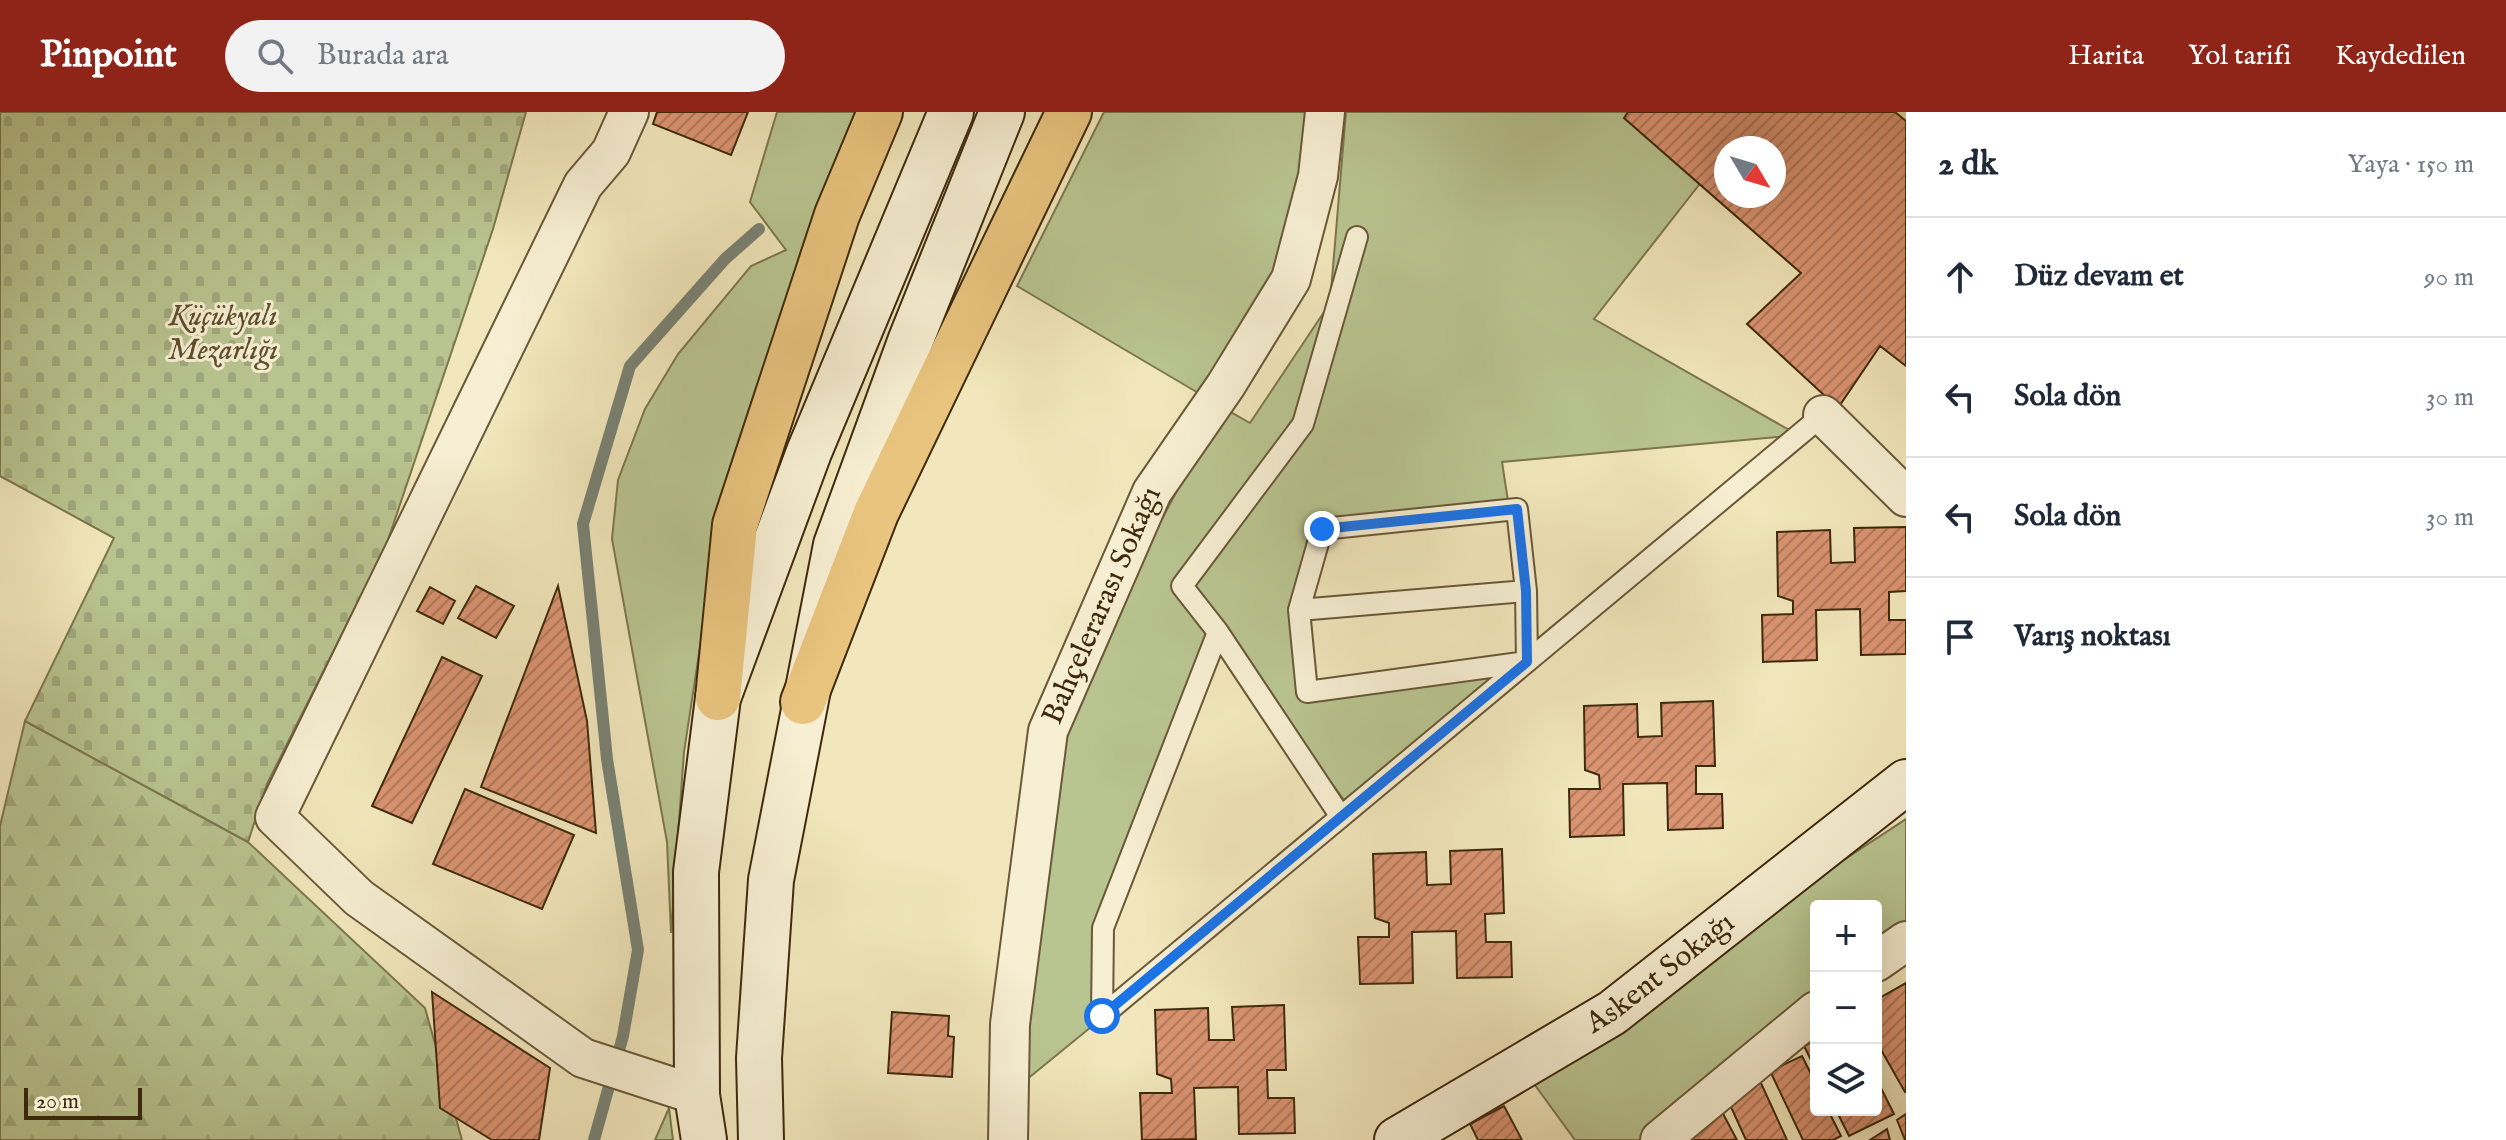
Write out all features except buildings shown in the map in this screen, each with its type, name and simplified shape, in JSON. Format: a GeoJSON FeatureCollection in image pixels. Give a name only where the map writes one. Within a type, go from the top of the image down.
{"type":"FeatureCollection","features":[{"type":"Feature","properties":{"kind":"highway"},"geometry":{"type":"LineString","coordinates":[[718,698],[735,525],[837,215],[880,112]]}},
{"type":"Feature","properties":{"kind":"highway"},"geometry":{"type":"LineString","coordinates":[[803,702],[876,513],[1069,112]]}},
{"type":"Feature","properties":{"kind":"main road"},"geometry":{"type":"LineString","coordinates":[[704,1140],[697,1095],[696,872],[718,698],[803,466],[951,112]]}},
{"type":"Feature","properties":{"kind":"main road"},"geometry":{"type":"LineString","coordinates":[[761,1140],[759,1058],[771,880],[803,702],[836,545],[910,342],[1002,112]]}},
{"type":"Feature","properties":{"kind":"main road","name":"Askent Sokağı"},"geometry":{"type":"LineString","coordinates":[[1397,1140],[1612,1013],[1906,782]]}},
{"type":"Feature","properties":{"kind":"street"},"geometry":{"type":"LineString","coordinates":[[629,112],[611,152],[583,185],[275,817],[359,898],[589,1060],[697,1095]]}},
{"type":"Feature","properties":{"kind":"street","name":"Bahçelerarası Sokağı"},"geometry":{"type":"LineString","coordinates":[[1008,1140],[1010,1024],[1048,731],[1152,492],[1226,385],[1291,279],[1318,176],[1325,112]]}},
{"type":"Feature","properties":{"kind":"street"},"geometry":{"type":"LineString","coordinates":[[1823,415],[1906,497]]}},
{"type":"Feature","properties":{"kind":"street"},"geometry":{"type":"LineString","coordinates":[[1882,958],[1906,941]]}},
{"type":"Feature","properties":{"kind":"street"},"geometry":{"type":"LineString","coordinates":[[1660,1140],[1810,1016]]}},
{"type":"Feature","properties":{"kind":"lane"},"geometry":{"type":"LineString","coordinates":[[1341,817],[1218,632],[1182,586],[1303,424],[1357,237]]}},
{"type":"Feature","properties":{"kind":"lane"},"geometry":{"type":"LineString","coordinates":[[1218,632],[1103,928],[1102,1016],[1823,415]]}},
{"type":"Feature","properties":{"kind":"lane"},"geometry":{"type":"LineString","coordinates":[[1517,509],[1526,591],[1527,662],[1307,692],[1299,610],[1322,529],[1517,509]]}},
{"type":"Feature","properties":{"kind":"lane"},"geometry":{"type":"LineString","coordinates":[[1299,610],[1526,591]]}},
{"type":"Feature","properties":{"kind":"green space","name":"Küçükyalı Mezarlığı"},"geometry":{"type":"Polygon","coordinates":[[[0,112],[526,112],[493,229],[386,546],[267,784],[248,842],[25,721],[114,538],[0,476],[0,112]]]}},
{"type":"Feature","properties":{"kind":"green space"},"geometry":{"type":"Polygon","coordinates":[[[777,112],[861,112],[776,330],[725,483],[684,752],[671,933],[667,842],[612,539],[618,480],[645,409],[678,354],[751,266],[786,250],[750,202],[777,112]]]}},
{"type":"Feature","properties":{"kind":"green space"},"geometry":{"type":"Polygon","coordinates":[[[1104,112],[1309,112],[1291,279],[1222,407],[1017,286],[1104,112]]]}},
{"type":"Feature","properties":{"kind":"green space"},"geometry":{"type":"Polygon","coordinates":[[[1346,112],[1645,112],[1713,167],[1594,319],[1798,435],[1502,462],[1508,501],[1322,529],[1299,610],[1309,689],[1527,662],[1344,800],[1219,633],[1103,928],[1102,1018],[1004,1098],[1048,731],[1222,407],[1250,423],[1330,303],[1346,112]]]}},
{"type":"Feature","properties":{"kind":"green space"},"geometry":{"type":"Polygon","coordinates":[[[25,721],[248,842],[425,1008],[462,1140],[0,1140],[0,826],[25,721]]]}},
{"type":"Feature","properties":{"kind":"green space"},"geometry":{"type":"Polygon","coordinates":[[[1906,819],[1906,961],[1882,978],[1882,900],[1810,900],[1810,1029],[1657,1140],[1575,1140],[1524,1070],[1906,819]]]}},
{"type":"Feature","properties":{"kind":"green space"},"geometry":{"type":"Polygon","coordinates":[[[669,1108],[673,1140],[655,1140],[669,1108]]]}},
{"type":"Feature","properties":{"kind":"waterway"},"geometry":{"type":"LineString","coordinates":[[594,1140],[623,1036],[638,950],[607,759],[583,524],[630,366],[725,259],[759,229]]}},
{"type":"Feature","properties":{"kind":"route"},"geometry":{"type":"LineString","coordinates":[[1102,1016],[1527,662],[1526,591],[1517,509],[1322,529]]}}]}
